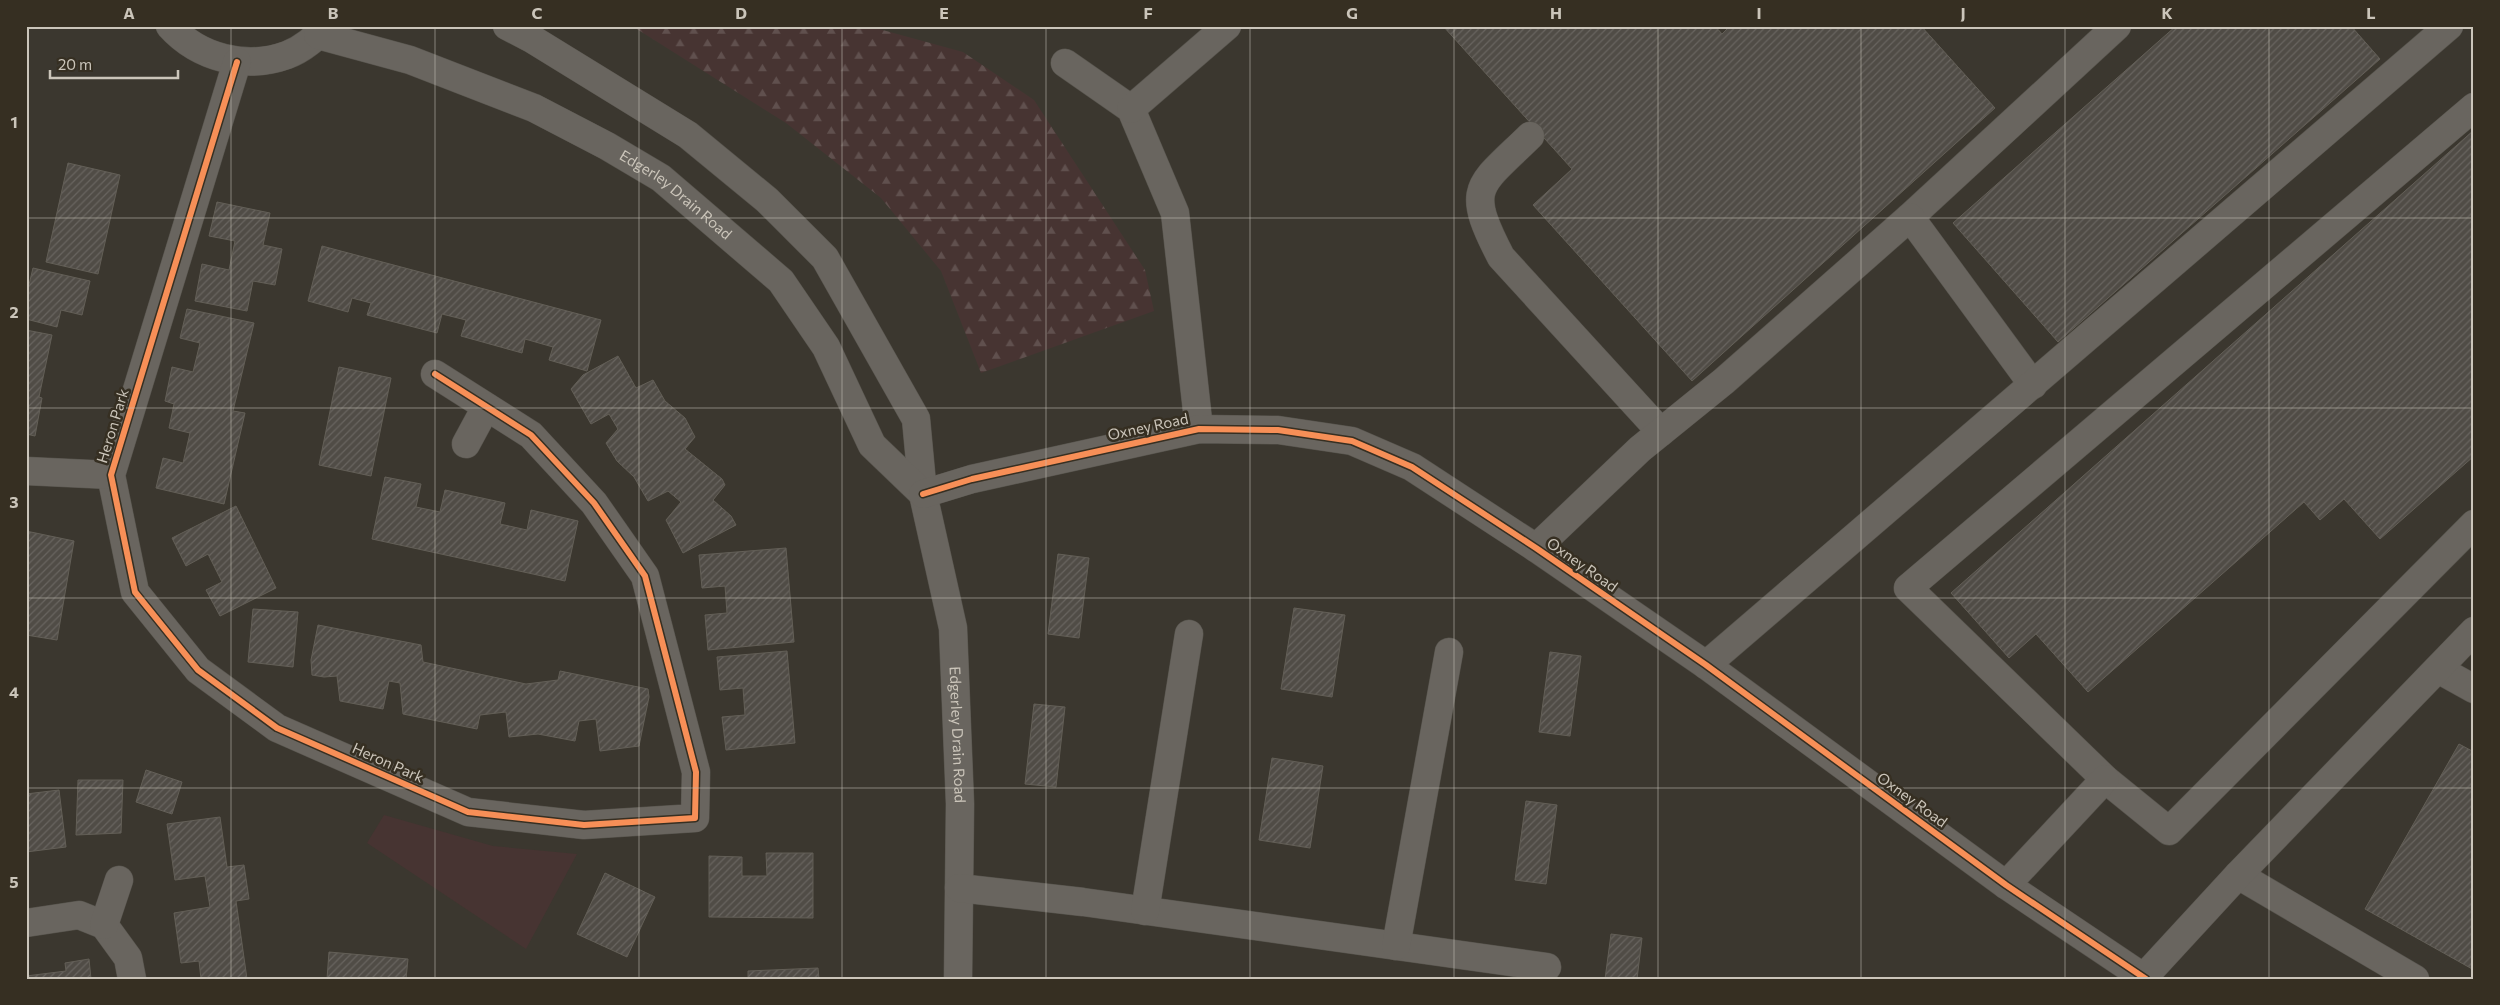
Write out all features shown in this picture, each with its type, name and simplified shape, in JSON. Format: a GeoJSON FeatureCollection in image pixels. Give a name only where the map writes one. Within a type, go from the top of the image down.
{"type":"FeatureCollection","features":[{"type":"Feature","properties":{"kind":"street"},"geometry":{"type":"LineString","coordinates":[[170,26],[181,38],[208,54],[237,62],[262,61],[287,55],[309,43],[322,31]]}},
{"type":"Feature","properties":{"kind":"street","name":"Edgerley Drain Road"},"geometry":{"type":"LineString","coordinates":[[507,26],[532,39],[688,135],[767,200],[825,258],[916,419],[923,494],[953,628],[960,804],[958,979]]}},
{"type":"Feature","properties":{"kind":"street"},"geometry":{"type":"LineString","coordinates":[[1131,109],[1227,26]]}},
{"type":"Feature","properties":{"kind":"street"},"geometry":{"type":"LineString","coordinates":[[1536,548],[1661,432],[1724,381],[1910,217],[2117,26]]}},
{"type":"Feature","properties":{"kind":"street"},"geometry":{"type":"LineString","coordinates":[[1706,665],[2449,26]]}},
{"type":"Feature","properties":{"kind":"street","name":"Edgerley Drain Road"},"geometry":{"type":"LineString","coordinates":[[322,31],[410,60],[534,108],[608,146],[660,178],[781,281],[826,347],[872,445],[923,494]]}},
{"type":"Feature","properties":{"kind":"street","name":"Heron Park"},"geometry":{"type":"LineString","coordinates":[[237,62],[111,475],[135,592],[198,670],[277,728],[468,812],[584,825],[694,818],[696,772],[645,576],[594,502],[532,435],[435,374]]}},
{"type":"Feature","properties":{"kind":"street"},"geometry":{"type":"LineString","coordinates":[[1065,63],[1131,109],[1175,213],[1199,429]]}},
{"type":"Feature","properties":{"kind":"street"},"geometry":{"type":"LineString","coordinates":[[2474,107],[1908,588],[2105,779],[2169,831],[2474,524]]}},
{"type":"Feature","properties":{"kind":"street"},"geometry":{"type":"LineString","coordinates":[[1530,136],[1485,181],[1479,194],[1484,225],[1501,257],[1661,432]]}},
{"type":"Feature","properties":{"kind":"street"},"geometry":{"type":"LineString","coordinates":[[1910,217],[2033,385]]}},
{"type":"Feature","properties":{"kind":"street"},"geometry":{"type":"LineString","coordinates":[[466,444],[486,407]]}},
{"type":"Feature","properties":{"kind":"street","name":"Oxney Road"},"geometry":{"type":"LineString","coordinates":[[923,494],[972,478],[1199,429],[1278,430],[1352,441],[1412,467],[1536,548],[1706,665],[2006,884],[2145,978]]}},
{"type":"Feature","properties":{"kind":"street","name":"Heron Park"},"geometry":{"type":"LineString","coordinates":[[26,471],[111,475]]}},
{"type":"Feature","properties":{"kind":"street"},"geometry":{"type":"LineString","coordinates":[[2145,978],[2238,875],[2474,631]]}},
{"type":"Feature","properties":{"kind":"street"},"geometry":{"type":"LineString","coordinates":[[1145,911],[1189,634]]}},
{"type":"Feature","properties":{"kind":"street"},"geometry":{"type":"LineString","coordinates":[[1396,946],[1449,652]]}},
{"type":"Feature","properties":{"kind":"street"},"geometry":{"type":"LineString","coordinates":[[2438,669],[2474,689]]}},
{"type":"Feature","properties":{"kind":"street"},"geometry":{"type":"LineString","coordinates":[[2006,884],[2105,779]]}},
{"type":"Feature","properties":{"kind":"street"},"geometry":{"type":"LineString","coordinates":[[2238,875],[2415,979]]}},
{"type":"Feature","properties":{"kind":"street"},"geometry":{"type":"LineString","coordinates":[[104,925],[119,880]]}},
{"type":"Feature","properties":{"kind":"street"},"geometry":{"type":"LineString","coordinates":[[959,888],[1145,911],[1547,968]]}},
{"type":"Feature","properties":{"kind":"street"},"geometry":{"type":"LineString","coordinates":[[26,922],[79,914],[104,925],[128,958],[132,979]]}},
{"type":"Feature","properties":{"kind":"green space"},"geometry":{"type":"Polygon","coordinates":[[[632,26],[868,26],[963,52],[1034,100],[1145,270],[1154,311],[981,373],[941,271],[881,198],[786,123],[632,26]]]}},
{"type":"Feature","properties":{"kind":"green space"},"geometry":{"type":"Polygon","coordinates":[[[384,815],[493,846],[577,854],[526,949],[367,843],[384,815]]]}},
{"type":"Feature","properties":{"kind":"building"},"geometry":{"type":"Polygon","coordinates":[[[1443,26],[1715,26],[1722,34],[1730,26],[1921,26],[1995,108],[1692,381],[1533,205],[1572,169],[1443,26]]]}},
{"type":"Feature","properties":{"kind":"building"},"geometry":{"type":"Polygon","coordinates":[[[2176,26],[2351,26],[2380,59],[2058,342],[1953,223],[2176,26]]]}},
{"type":"Feature","properties":{"kind":"building"},"geometry":{"type":"Polygon","coordinates":[[[2474,130],[2474,456],[2380,539],[2344,499],[2320,520],[2304,502],[2088,692],[2036,634],[2009,658],[1951,593],[2474,130]]]}},
{"type":"Feature","properties":{"kind":"building"},"geometry":{"type":"Polygon","coordinates":[[[68,163],[120,175],[98,274],[46,262],[68,163]]]}},
{"type":"Feature","properties":{"kind":"building"},"geometry":{"type":"Polygon","coordinates":[[[217,202],[270,213],[263,245],[282,249],[275,285],[253,281],[247,311],[195,301],[202,264],[229,270],[235,241],[209,236],[217,202]]]}},
{"type":"Feature","properties":{"kind":"building"},"geometry":{"type":"Polygon","coordinates":[[[322,246],[601,320],[587,371],[549,360],[553,347],[525,339],[522,353],[461,336],[466,320],[442,314],[437,333],[367,315],[371,303],[352,298],[348,312],[308,301],[322,246]]]}},
{"type":"Feature","properties":{"kind":"building"},"geometry":{"type":"Polygon","coordinates":[[[33,268],[90,281],[82,315],[61,310],[57,327],[26,319],[26,297],[33,268]]]}},
{"type":"Feature","properties":{"kind":"building"},"geometry":{"type":"Polygon","coordinates":[[[187,309],[254,323],[233,411],[245,413],[224,504],[156,488],[163,458],[183,463],[190,433],[169,428],[174,404],[165,401],[172,367],[193,372],[200,343],[180,338],[187,309]]]}},
{"type":"Feature","properties":{"kind":"building"},"geometry":{"type":"Polygon","coordinates":[[[26,330],[52,335],[39,397],[42,398],[35,436],[26,434],[26,330]]]}},
{"type":"Feature","properties":{"kind":"building"},"geometry":{"type":"Polygon","coordinates":[[[618,356],[636,388],[653,380],[665,401],[685,418],[695,437],[685,449],[722,479],[725,485],[713,500],[731,516],[736,525],[683,553],[666,520],[681,502],[668,491],[648,501],[634,477],[617,461],[606,443],[618,429],[609,414],[591,424],[571,389],[583,375],[618,356]]]}},
{"type":"Feature","properties":{"kind":"building"},"geometry":{"type":"Polygon","coordinates":[[[339,367],[391,378],[371,476],[319,465],[339,367]]]}},
{"type":"Feature","properties":{"kind":"building"},"geometry":{"type":"Polygon","coordinates":[[[385,477],[421,484],[416,507],[440,512],[445,490],[505,503],[500,524],[527,530],[531,510],[578,521],[565,581],[372,539],[385,477]]]}},
{"type":"Feature","properties":{"kind":"building"},"geometry":{"type":"Polygon","coordinates":[[[236,506],[276,588],[220,616],[206,590],[222,582],[208,554],[186,566],[172,538],[236,506]]]}},
{"type":"Feature","properties":{"kind":"building"},"geometry":{"type":"Polygon","coordinates":[[[26,531],[74,541],[57,640],[26,635],[26,531]]]}},
{"type":"Feature","properties":{"kind":"building"},"geometry":{"type":"Polygon","coordinates":[[[786,548],[794,642],[708,650],[705,615],[727,613],[725,586],[702,588],[699,555],[786,548]]]}},
{"type":"Feature","properties":{"kind":"building"},"geometry":{"type":"Polygon","coordinates":[[[1058,554],[1089,558],[1079,638],[1048,634],[1058,554]]]}},
{"type":"Feature","properties":{"kind":"building"},"geometry":{"type":"Polygon","coordinates":[[[1294,608],[1345,615],[1332,697],[1281,689],[1294,608]]]}},
{"type":"Feature","properties":{"kind":"building"},"geometry":{"type":"Polygon","coordinates":[[[253,609],[298,612],[293,667],[248,662],[253,609]]]}},
{"type":"Feature","properties":{"kind":"building"},"geometry":{"type":"Polygon","coordinates":[[[318,625],[421,645],[423,662],[526,684],[558,680],[560,671],[648,689],[649,697],[639,746],[600,751],[596,719],[579,721],[575,741],[538,734],[509,737],[506,712],[480,715],[477,729],[403,714],[400,683],[389,681],[383,709],[340,701],[337,676],[324,677],[312,675],[311,660],[318,625]]]}},
{"type":"Feature","properties":{"kind":"building"},"geometry":{"type":"Polygon","coordinates":[[[787,651],[795,743],[726,750],[722,717],[745,715],[743,688],[720,690],[717,657],[787,651]]]}},
{"type":"Feature","properties":{"kind":"building"},"geometry":{"type":"Polygon","coordinates":[[[1550,652],[1581,656],[1570,736],[1539,732],[1550,652]]]}},
{"type":"Feature","properties":{"kind":"building"},"geometry":{"type":"Polygon","coordinates":[[[1034,704],[1065,707],[1056,787],[1025,784],[1034,704]]]}},
{"type":"Feature","properties":{"kind":"building"},"geometry":{"type":"Polygon","coordinates":[[[2459,744],[2474,752],[2474,970],[2365,909],[2459,744]]]}},
{"type":"Feature","properties":{"kind":"building"},"geometry":{"type":"Polygon","coordinates":[[[1272,758],[1323,766],[1310,848],[1259,840],[1272,758]]]}},
{"type":"Feature","properties":{"kind":"building"},"geometry":{"type":"Polygon","coordinates":[[[146,770],[182,782],[172,814],[136,802],[146,770]]]}},
{"type":"Feature","properties":{"kind":"building"},"geometry":{"type":"Polygon","coordinates":[[[78,780],[123,780],[121,833],[76,835],[78,780]]]}},
{"type":"Feature","properties":{"kind":"building"},"geometry":{"type":"Polygon","coordinates":[[[59,790],[66,847],[26,852],[26,794],[59,790]]]}},
{"type":"Feature","properties":{"kind":"building"},"geometry":{"type":"Polygon","coordinates":[[[1526,801],[1557,805],[1546,884],[1515,880],[1526,801]]]}},
{"type":"Feature","properties":{"kind":"building"},"geometry":{"type":"Polygon","coordinates":[[[220,817],[227,867],[244,865],[249,899],[236,901],[247,979],[201,979],[199,961],[181,963],[174,913],[210,907],[205,876],[175,880],[167,824],[220,817]]]}},
{"type":"Feature","properties":{"kind":"building"},"geometry":{"type":"Polygon","coordinates":[[[766,853],[813,853],[813,918],[709,917],[709,856],[742,857],[742,876],[767,876],[766,853]]]}},
{"type":"Feature","properties":{"kind":"building"},"geometry":{"type":"Polygon","coordinates":[[[605,873],[655,897],[627,957],[577,934],[605,873]]]}},
{"type":"Feature","properties":{"kind":"building"},"geometry":{"type":"Polygon","coordinates":[[[1611,934],[1642,938],[1637,979],[1605,979],[1611,934]]]}},
{"type":"Feature","properties":{"kind":"building"},"geometry":{"type":"Polygon","coordinates":[[[329,952],[408,959],[406,979],[327,979],[329,952]]]}},
{"type":"Feature","properties":{"kind":"building"},"geometry":{"type":"Polygon","coordinates":[[[89,959],[91,979],[26,979],[26,976],[66,971],[65,963],[89,959]]]}},
{"type":"Feature","properties":{"kind":"building"},"geometry":{"type":"Polygon","coordinates":[[[818,968],[819,979],[748,979],[748,971],[818,968]]]}},
{"type":"Feature","properties":{"kind":"cycle path"},"geometry":{"type":"LineString","coordinates":[[237,62],[111,475],[135,592],[198,670],[277,728],[468,812],[584,825],[695,818],[696,772],[645,576],[594,503],[531,435],[435,374]]}},
{"type":"Feature","properties":{"kind":"cycle path"},"geometry":{"type":"LineString","coordinates":[[923,494],[972,479],[1199,429],[1278,430],[1352,441],[1412,467],[1536,548],[1706,665],[2006,885],[2146,979]]}}]}
